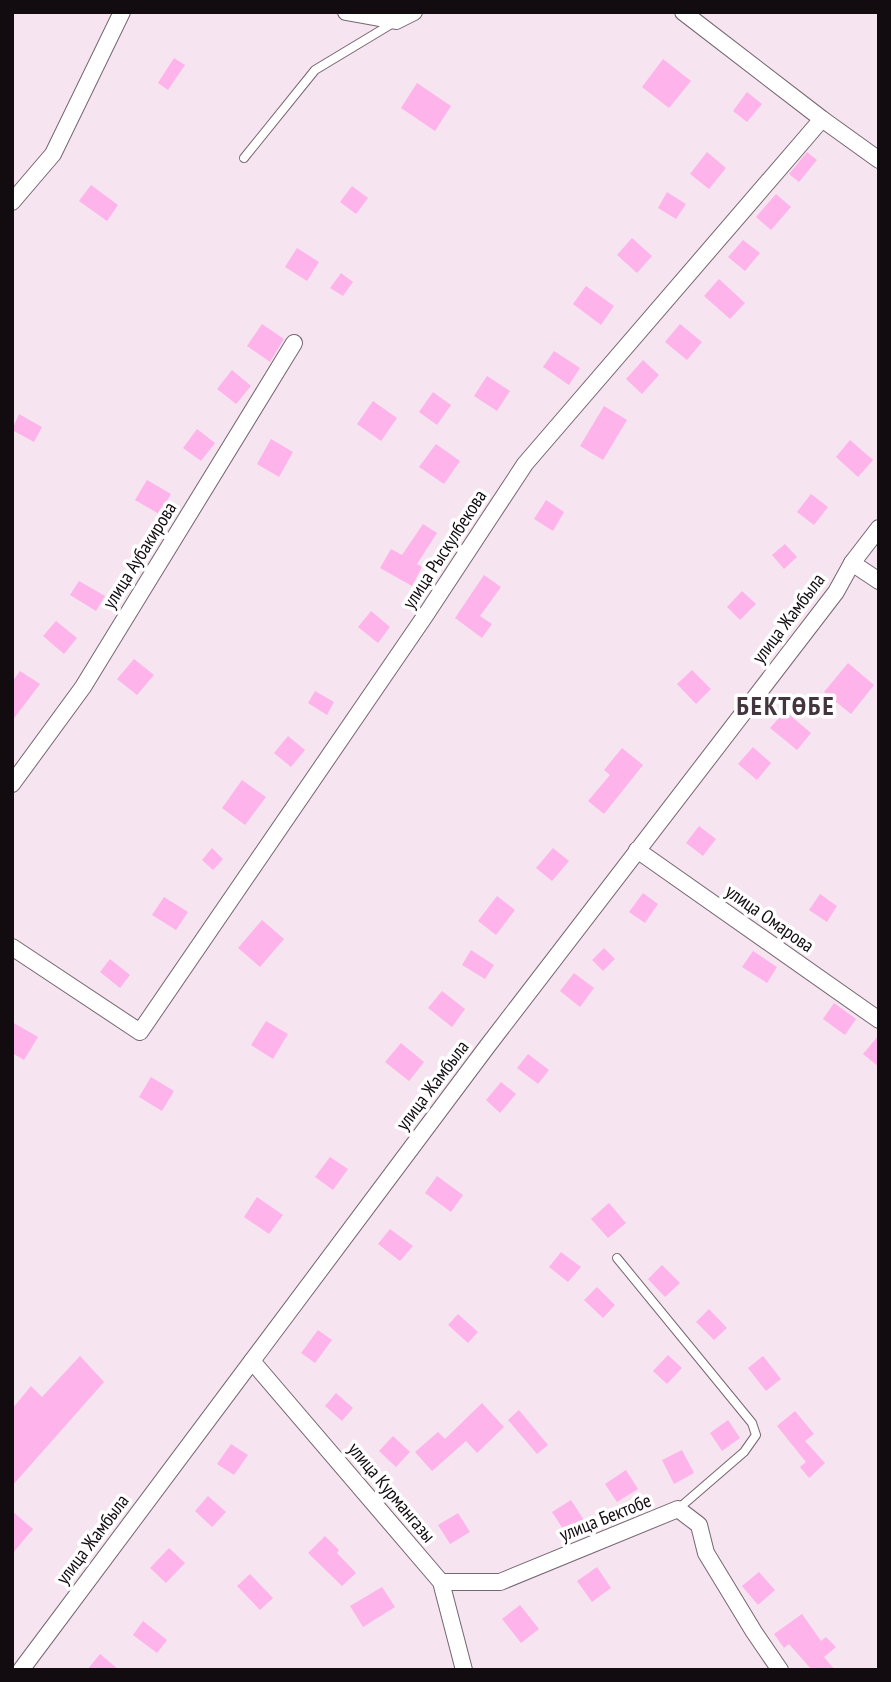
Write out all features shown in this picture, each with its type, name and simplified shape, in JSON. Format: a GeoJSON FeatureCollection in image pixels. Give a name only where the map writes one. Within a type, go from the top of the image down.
{"type":"FeatureCollection","features":[{"type":"Feature","properties":{"kind":"street"},"geometry":{"type":"LineString","coordinates":[[346,12],[396,21],[414,12]]}},
{"type":"Feature","properties":{"kind":"street"},"geometry":{"type":"LineString","coordinates":[[683,12],[879,160]]}},
{"type":"Feature","properties":{"kind":"street"},"geometry":{"type":"LineString","coordinates":[[12,202],[53,154],[96,69],[116,14]]}},
{"type":"Feature","properties":{"kind":"street","name":"улица Рыскулбекова"},"geometry":{"type":"LineString","coordinates":[[12,947],[141,1032],[425,616],[525,464],[822,119]]}},
{"type":"Feature","properties":{"kind":"street","name":"улица Аубакирова"},"geometry":{"type":"LineString","coordinates":[[12,784],[83,687],[294,343]]}},
{"type":"Feature","properties":{"kind":"street","name":"улица Жамбыла"},"geometry":{"type":"LineString","coordinates":[[21,1670],[486,1048],[836,592],[852,563],[879,528]]}},
{"type":"Feature","properties":{"kind":"street"},"geometry":{"type":"LineString","coordinates":[[852,563],[879,581]]}},
{"type":"Feature","properties":{"kind":"street","name":"улица Омарова"},"geometry":{"type":"LineString","coordinates":[[637,850],[879,1020]]}},
{"type":"Feature","properties":{"kind":"street","name":"улица Курмангазы"},"geometry":{"type":"LineString","coordinates":[[252,1361],[441,1583],[464,1670]]}},
{"type":"Feature","properties":{"kind":"street","name":"улица Бектобе"},"geometry":{"type":"LineString","coordinates":[[441,1583],[500,1582],[678,1510],[699,1525],[706,1553],[780,1670]]}},
{"type":"Feature","properties":{"kind":"lane"},"geometry":{"type":"LineString","coordinates":[[244,158],[315,70],[396,21]]}},
{"type":"Feature","properties":{"kind":"lane"},"geometry":{"type":"LineString","coordinates":[[617,1258],[752,1423],[756,1435],[744,1452],[678,1510]]}},
{"type":"Feature","properties":{"kind":"building"},"geometry":{"type":"Polygon","coordinates":[[[174,58],[185,65],[168,90],[158,83],[174,58]]]}},
{"type":"Feature","properties":{"kind":"building"},"geometry":{"type":"Polygon","coordinates":[[[663,59],[691,81],[669,108],[642,87],[663,59]]]}},
{"type":"Feature","properties":{"kind":"building"},"geometry":{"type":"Polygon","coordinates":[[[417,83],[451,106],[435,131],[401,108],[417,83]]]}},
{"type":"Feature","properties":{"kind":"building"},"geometry":{"type":"Polygon","coordinates":[[[747,92],[762,104],[747,122],[733,111],[747,92]]]}},
{"type":"Feature","properties":{"kind":"building"},"geometry":{"type":"Polygon","coordinates":[[[707,152],[726,168],[709,189],[690,174],[707,152]]]}},
{"type":"Feature","properties":{"kind":"building"},"geometry":{"type":"Polygon","coordinates":[[[807,152],[817,160],[799,182],[789,174],[807,152]]]}},
{"type":"Feature","properties":{"kind":"building"},"geometry":{"type":"Polygon","coordinates":[[[91,185],[118,205],[107,221],[79,201],[91,185]]]}},
{"type":"Feature","properties":{"kind":"building"},"geometry":{"type":"Polygon","coordinates":[[[352,186],[368,198],[356,214],[340,202],[352,186]]]}},
{"type":"Feature","properties":{"kind":"building"},"geometry":{"type":"Polygon","coordinates":[[[667,192],[686,204],[676,219],[658,208],[667,192]]]}},
{"type":"Feature","properties":{"kind":"building"},"geometry":{"type":"Polygon","coordinates":[[[776,194],[791,207],[771,230],[756,217],[776,194]]]}},
{"type":"Feature","properties":{"kind":"building"},"geometry":{"type":"Polygon","coordinates":[[[632,238],[652,256],[637,273],[617,255],[632,238]]]}},
{"type":"Feature","properties":{"kind":"building"},"geometry":{"type":"Polygon","coordinates":[[[743,240],[760,253],[745,271],[728,257],[743,240]]]}},
{"type":"Feature","properties":{"kind":"building"},"geometry":{"type":"Polygon","coordinates":[[[297,248],[319,262],[307,281],[285,267],[297,248]]]}},
{"type":"Feature","properties":{"kind":"building"},"geometry":{"type":"Polygon","coordinates":[[[341,273],[353,282],[343,296],[330,288],[341,273]]]}},
{"type":"Feature","properties":{"kind":"building"},"geometry":{"type":"Polygon","coordinates":[[[719,279],[745,303],[730,319],[704,296],[719,279]]]}},
{"type":"Feature","properties":{"kind":"building"},"geometry":{"type":"Polygon","coordinates":[[[586,286],[614,306],[601,325],[573,304],[586,286]]]}},
{"type":"Feature","properties":{"kind":"building"},"geometry":{"type":"Polygon","coordinates":[[[262,324],[284,339],[270,362],[247,346],[262,324]]]}},
{"type":"Feature","properties":{"kind":"building"},"geometry":{"type":"Polygon","coordinates":[[[680,324],[702,342],[687,360],[665,342],[680,324]]]}},
{"type":"Feature","properties":{"kind":"building"},"geometry":{"type":"Polygon","coordinates":[[[554,351],[580,368],[569,385],[543,367],[554,351]]]}},
{"type":"Feature","properties":{"kind":"building"},"geometry":{"type":"Polygon","coordinates":[[[643,360],[659,375],[642,394],[626,379],[643,360]]]}},
{"type":"Feature","properties":{"kind":"building"},"geometry":{"type":"Polygon","coordinates":[[[232,370],[251,386],[236,404],[217,389],[232,370]]]}},
{"type":"Feature","properties":{"kind":"building"},"geometry":{"type":"Polygon","coordinates":[[[487,376],[510,391],[497,411],[474,396],[487,376]]]}},
{"type":"Feature","properties":{"kind":"building"},"geometry":{"type":"Polygon","coordinates":[[[433,392],[451,405],[437,425],[419,412],[433,392]]]}},
{"type":"Feature","properties":{"kind":"building"},"geometry":{"type":"Polygon","coordinates":[[[373,401],[397,418],[381,441],[357,424],[373,401]]]}},
{"type":"Feature","properties":{"kind":"building"},"geometry":{"type":"Polygon","coordinates":[[[604,406],[627,420],[603,460],[580,446],[604,406]]]}},
{"type":"Feature","properties":{"kind":"building"},"geometry":{"type":"Polygon","coordinates":[[[19,414],[42,427],[34,442],[12,430],[19,414]]]}},
{"type":"Feature","properties":{"kind":"building"},"geometry":{"type":"Polygon","coordinates":[[[197,429],[215,443],[201,461],[183,448],[197,429]]]}},
{"type":"Feature","properties":{"kind":"building"},"geometry":{"type":"Polygon","coordinates":[[[271,439],[293,452],[279,477],[257,464],[271,439]]]}},
{"type":"Feature","properties":{"kind":"building"},"geometry":{"type":"Polygon","coordinates":[[[850,440],[873,460],[858,477],[836,457],[850,440]]]}},
{"type":"Feature","properties":{"kind":"building"},"geometry":{"type":"Polygon","coordinates":[[[436,444],[460,461],[444,484],[419,467],[436,444]]]}},
{"type":"Feature","properties":{"kind":"building"},"geometry":{"type":"Polygon","coordinates":[[[147,480],[171,494],[159,514],[135,500],[147,480]]]}},
{"type":"Feature","properties":{"kind":"building"},"geometry":{"type":"Polygon","coordinates":[[[811,494],[828,507],[814,525],[797,512],[811,494]]]}},
{"type":"Feature","properties":{"kind":"building"},"geometry":{"type":"Polygon","coordinates":[[[546,500],[564,512],[553,531],[534,519],[546,500]]]}},
{"type":"Feature","properties":{"kind":"building"},"geometry":{"type":"Polygon","coordinates":[[[423,524],[437,533],[417,564],[422,567],[412,586],[380,568],[391,549],[402,555],[423,524]]]}},
{"type":"Feature","properties":{"kind":"building"},"geometry":{"type":"Polygon","coordinates":[[[785,544],[797,557],[784,569],[772,555],[785,544]]]}},
{"type":"Feature","properties":{"kind":"building"},"geometry":{"type":"Polygon","coordinates":[[[484,575],[501,587],[480,616],[492,624],[482,638],[455,618],[484,575]]]}},
{"type":"Feature","properties":{"kind":"building"},"geometry":{"type":"Polygon","coordinates":[[[79,581],[105,596],[96,611],[70,595],[79,581]]]}},
{"type":"Feature","properties":{"kind":"building"},"geometry":{"type":"Polygon","coordinates":[[[742,591],[756,604],[740,620],[727,607],[742,591]]]}},
{"type":"Feature","properties":{"kind":"building"},"geometry":{"type":"Polygon","coordinates":[[[371,611],[390,627],[378,643],[358,627],[371,611]]]}},
{"type":"Feature","properties":{"kind":"building"},"geometry":{"type":"Polygon","coordinates":[[[56,621],[77,638],[64,654],[43,636],[56,621]]]}},
{"type":"Feature","properties":{"kind":"building"},"geometry":{"type":"Polygon","coordinates":[[[134,659],[154,675],[137,695],[117,679],[134,659]]]}},
{"type":"Feature","properties":{"kind":"building"},"geometry":{"type":"Polygon","coordinates":[[[848,663],[874,685],[851,714],[824,692],[848,663]]]}},
{"type":"Feature","properties":{"kind":"building"},"geometry":{"type":"Polygon","coordinates":[[[692,670],[711,689],[696,704],[677,684],[692,670]]]}},
{"type":"Feature","properties":{"kind":"building"},"geometry":{"type":"Polygon","coordinates":[[[20,671],[40,684],[12,721],[12,682],[20,671]]]}},
{"type":"Feature","properties":{"kind":"building"},"geometry":{"type":"Polygon","coordinates":[[[315,691],[334,702],[327,715],[308,703],[315,691]]]}},
{"type":"Feature","properties":{"kind":"building"},"geometry":{"type":"Polygon","coordinates":[[[785,711],[811,733],[797,750],[770,728],[785,711]]]}},
{"type":"Feature","properties":{"kind":"building"},"geometry":{"type":"Polygon","coordinates":[[[288,736],[305,750],[291,767],[274,753],[288,736]]]}},
{"type":"Feature","properties":{"kind":"building"},"geometry":{"type":"Polygon","coordinates":[[[753,747],[771,763],[757,780],[738,764],[753,747]]]}},
{"type":"Feature","properties":{"kind":"building"},"geometry":{"type":"Polygon","coordinates":[[[622,748],[643,765],[604,814],[588,801],[610,775],[604,770],[622,748]]]}},
{"type":"Feature","properties":{"kind":"building"},"geometry":{"type":"Polygon","coordinates":[[[242,780],[266,797],[245,825],[222,808],[242,780]]]}},
{"type":"Feature","properties":{"kind":"building"},"geometry":{"type":"Polygon","coordinates":[[[699,826],[716,839],[703,856],[686,843],[699,826]]]}},
{"type":"Feature","properties":{"kind":"building"},"geometry":{"type":"Polygon","coordinates":[[[212,848],[223,859],[213,870],[202,860],[212,848]]]}},
{"type":"Feature","properties":{"kind":"building"},"geometry":{"type":"Polygon","coordinates":[[[553,848],[569,861],[552,881],[536,868],[553,848]]]}},
{"type":"Feature","properties":{"kind":"building"},"geometry":{"type":"Polygon","coordinates":[[[643,893],[658,904],[645,923],[629,912],[643,893]]]}},
{"type":"Feature","properties":{"kind":"building"},"geometry":{"type":"Polygon","coordinates":[[[820,894],[837,906],[827,922],[809,910],[820,894]]]}},
{"type":"Feature","properties":{"kind":"building"},"geometry":{"type":"Polygon","coordinates":[[[497,896],[515,910],[496,935],[478,921],[497,896]]]}},
{"type":"Feature","properties":{"kind":"building"},"geometry":{"type":"Polygon","coordinates":[[[164,897],[188,912],[176,930],[152,915],[164,897]]]}},
{"type":"Feature","properties":{"kind":"building"},"geometry":{"type":"Polygon","coordinates":[[[262,920],[284,939],[260,967],[238,948],[262,920]]]}},
{"type":"Feature","properties":{"kind":"building"},"geometry":{"type":"Polygon","coordinates":[[[604,948],[615,959],[603,971],[592,960],[604,948]]]}},
{"type":"Feature","properties":{"kind":"building"},"geometry":{"type":"Polygon","coordinates":[[[471,950],[494,965],[485,979],[462,965],[471,950]]]}},
{"type":"Feature","properties":{"kind":"building"},"geometry":{"type":"Polygon","coordinates":[[[753,951],[777,967],[767,983],[742,967],[753,951]]]}},
{"type":"Feature","properties":{"kind":"building"},"geometry":{"type":"Polygon","coordinates":[[[110,959],[130,975],[120,988],[100,972],[110,959]]]}},
{"type":"Feature","properties":{"kind":"building"},"geometry":{"type":"Polygon","coordinates":[[[574,973],[594,988],[580,1007],[560,991],[574,973]]]}},
{"type":"Feature","properties":{"kind":"building"},"geometry":{"type":"Polygon","coordinates":[[[442,991],[465,1009],[452,1027],[428,1008],[442,991]]]}},
{"type":"Feature","properties":{"kind":"building"},"geometry":{"type":"Polygon","coordinates":[[[834,1003],[856,1019],[845,1035],[823,1019],[834,1003]]]}},
{"type":"Feature","properties":{"kind":"building"},"geometry":{"type":"Polygon","coordinates":[[[266,1021],[288,1034],[273,1059],[251,1045],[266,1021]]]}},
{"type":"Feature","properties":{"kind":"building"},"geometry":{"type":"Polygon","coordinates":[[[12,1022],[38,1037],[24,1060],[12,1053],[12,1022]]]}},
{"type":"Feature","properties":{"kind":"building"},"geometry":{"type":"Polygon","coordinates":[[[879,1035],[879,1067],[863,1054],[879,1035]]]}},
{"type":"Feature","properties":{"kind":"building"},"geometry":{"type":"Polygon","coordinates":[[[401,1043],[424,1062],[409,1081],[385,1062],[401,1043]]]}},
{"type":"Feature","properties":{"kind":"building"},"geometry":{"type":"Polygon","coordinates":[[[528,1054],[549,1070],[538,1084],[517,1068],[528,1054]]]}},
{"type":"Feature","properties":{"kind":"building"},"geometry":{"type":"Polygon","coordinates":[[[151,1077],[174,1091],[162,1111],[139,1097],[151,1077]]]}},
{"type":"Feature","properties":{"kind":"building"},"geometry":{"type":"Polygon","coordinates":[[[501,1082],[516,1094],[500,1113],[486,1100],[501,1082]]]}},
{"type":"Feature","properties":{"kind":"building"},"geometry":{"type":"Polygon","coordinates":[[[330,1157],[348,1169],[333,1190],[315,1177],[330,1157]]]}},
{"type":"Feature","properties":{"kind":"building"},"geometry":{"type":"Polygon","coordinates":[[[437,1176],[463,1195],[451,1212],[425,1193],[437,1176]]]}},
{"type":"Feature","properties":{"kind":"building"},"geometry":{"type":"Polygon","coordinates":[[[257,1197],[283,1215],[269,1234],[244,1217],[257,1197]]]}},
{"type":"Feature","properties":{"kind":"building"},"geometry":{"type":"Polygon","coordinates":[[[609,1203],[626,1223],[608,1238],[591,1219],[609,1203]]]}},
{"type":"Feature","properties":{"kind":"building"},"geometry":{"type":"Polygon","coordinates":[[[390,1229],[413,1246],[400,1261],[378,1244],[390,1229]]]}},
{"type":"Feature","properties":{"kind":"building"},"geometry":{"type":"Polygon","coordinates":[[[561,1252],[581,1267],[568,1282],[549,1267],[561,1252]]]}},
{"type":"Feature","properties":{"kind":"building"},"geometry":{"type":"Polygon","coordinates":[[[662,1265],[680,1283],[665,1297],[648,1279],[662,1265]]]}},
{"type":"Feature","properties":{"kind":"building"},"geometry":{"type":"Polygon","coordinates":[[[597,1287],[615,1305],[603,1318],[584,1300],[597,1287]]]}},
{"type":"Feature","properties":{"kind":"building"},"geometry":{"type":"Polygon","coordinates":[[[709,1309],[727,1328],[714,1340],[696,1322],[709,1309]]]}},
{"type":"Feature","properties":{"kind":"building"},"geometry":{"type":"Polygon","coordinates":[[[458,1314],[478,1332],[468,1343],[448,1325],[458,1314]]]}},
{"type":"Feature","properties":{"kind":"building"},"geometry":{"type":"Polygon","coordinates":[[[318,1330],[332,1340],[315,1363],[301,1353],[318,1330]]]}},
{"type":"Feature","properties":{"kind":"building"},"geometry":{"type":"Polygon","coordinates":[[[668,1355],[682,1368],[667,1384],[653,1371],[668,1355]]]}},
{"type":"Feature","properties":{"kind":"building"},"geometry":{"type":"Polygon","coordinates":[[[80,1356],[104,1382],[12,1486],[12,1409],[31,1386],[42,1397],[80,1356]]]}},
{"type":"Feature","properties":{"kind":"building"},"geometry":{"type":"Polygon","coordinates":[[[763,1356],[781,1379],[766,1391],[748,1368],[763,1356]]]}},
{"type":"Feature","properties":{"kind":"building"},"geometry":{"type":"Polygon","coordinates":[[[336,1393],[353,1408],[342,1421],[325,1406],[336,1393]]]}},
{"type":"Feature","properties":{"kind":"building"},"geometry":{"type":"Polygon","coordinates":[[[482,1403],[504,1427],[477,1453],[466,1441],[432,1471],[415,1452],[438,1432],[445,1439],[482,1403]]]}},
{"type":"Feature","properties":{"kind":"building"},"geometry":{"type":"Polygon","coordinates":[[[519,1410],[548,1445],[537,1454],[508,1420],[519,1410]]]}},
{"type":"Feature","properties":{"kind":"building"},"geometry":{"type":"Polygon","coordinates":[[[795,1411],[814,1434],[805,1441],[825,1463],[809,1478],[800,1467],[806,1462],[777,1426],[795,1411]]]}},
{"type":"Feature","properties":{"kind":"building"},"geometry":{"type":"Polygon","coordinates":[[[728,1420],[740,1438],[722,1451],[710,1433],[728,1420]]]}},
{"type":"Feature","properties":{"kind":"building"},"geometry":{"type":"Polygon","coordinates":[[[393,1436],[410,1452],[396,1467],[379,1451],[393,1436]]]}},
{"type":"Feature","properties":{"kind":"building"},"geometry":{"type":"Polygon","coordinates":[[[231,1444],[248,1455],[234,1475],[217,1464],[231,1444]]]}},
{"type":"Feature","properties":{"kind":"building"},"geometry":{"type":"Polygon","coordinates":[[[682,1450],[694,1473],[674,1484],[662,1460],[682,1450]]]}},
{"type":"Feature","properties":{"kind":"building"},"geometry":{"type":"Polygon","coordinates":[[[626,1470],[638,1489],[617,1502],[605,1484],[626,1470]]]}},
{"type":"Feature","properties":{"kind":"building"},"geometry":{"type":"Polygon","coordinates":[[[208,1496],[226,1512],[212,1527],[195,1511],[208,1496]]]}},
{"type":"Feature","properties":{"kind":"building"},"geometry":{"type":"Polygon","coordinates":[[[571,1500],[584,1520],[565,1532],[552,1512],[571,1500]]]}},
{"type":"Feature","properties":{"kind":"building"},"geometry":{"type":"Polygon","coordinates":[[[12,1511],[33,1529],[12,1554],[12,1511]]]}},
{"type":"Feature","properties":{"kind":"building"},"geometry":{"type":"Polygon","coordinates":[[[458,1513],[470,1532],[450,1544],[438,1525],[458,1513]]]}},
{"type":"Feature","properties":{"kind":"building"},"geometry":{"type":"Polygon","coordinates":[[[325,1536],[356,1573],[342,1586],[308,1553],[325,1536]]]}},
{"type":"Feature","properties":{"kind":"building"},"geometry":{"type":"Polygon","coordinates":[[[169,1548],[185,1563],[166,1583],[150,1568],[169,1548]]]}},
{"type":"Feature","properties":{"kind":"building"},"geometry":{"type":"Polygon","coordinates":[[[597,1567],[611,1588],[592,1602],[577,1581],[597,1567]]]}},
{"type":"Feature","properties":{"kind":"building"},"geometry":{"type":"Polygon","coordinates":[[[759,1572],[775,1590],[758,1605],[742,1586],[759,1572]]]}},
{"type":"Feature","properties":{"kind":"building"},"geometry":{"type":"Polygon","coordinates":[[[250,1574],[273,1598],[260,1610],[237,1586],[250,1574]]]}},
{"type":"Feature","properties":{"kind":"building"},"geometry":{"type":"Polygon","coordinates":[[[382,1587],[395,1607],[363,1627],[350,1606],[382,1587]]]}},
{"type":"Feature","properties":{"kind":"building"},"geometry":{"type":"Polygon","coordinates":[[[520,1605],[539,1629],[521,1643],[502,1619],[520,1605]]]}},
{"type":"Feature","properties":{"kind":"building"},"geometry":{"type":"Polygon","coordinates":[[[802,1614],[821,1641],[826,1637],[836,1647],[824,1657],[835,1670],[812,1670],[789,1644],[784,1648],[774,1634],[802,1614]]]}},
{"type":"Feature","properties":{"kind":"building"},"geometry":{"type":"Polygon","coordinates":[[[143,1621],[167,1640],[157,1653],[133,1635],[143,1621]]]}},
{"type":"Feature","properties":{"kind":"building"},"geometry":{"type":"Polygon","coordinates":[[[100,1654],[119,1670],[87,1670],[100,1654]]]}},
{"type":"Feature","properties":{"kind":"district","name":"БЕКТӨБЕ"},"geometry":{"type":"Point","coordinates":[786,705]}}]}
